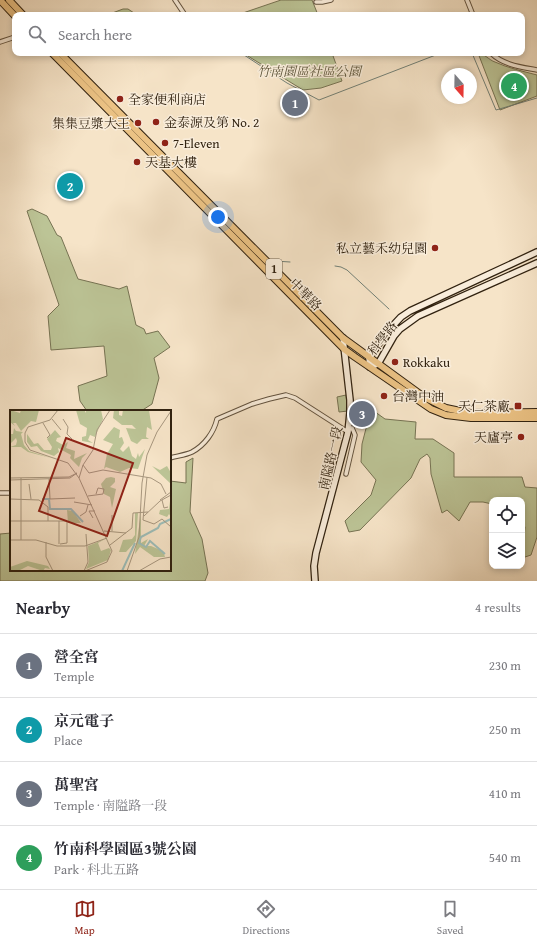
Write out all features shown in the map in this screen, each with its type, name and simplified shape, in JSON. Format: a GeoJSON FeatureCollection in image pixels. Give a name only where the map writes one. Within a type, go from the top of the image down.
{"type":"FeatureCollection","features":[{"type":"Feature","properties":{"kind":"main road"},"geometry":{"type":"LineString","coordinates":[[0,0],[12,13]]}},
{"type":"Feature","properties":{"kind":"main road"},"geometry":{"type":"LineString","coordinates":[[9,0],[20,12]]}},
{"type":"Feature","properties":{"kind":"main road","name":"中華路"},"geometry":{"type":"LineString","coordinates":[[55,56],[292,292],[342,338],[369,358],[424,397],[446,408],[470,413],[537,412]]}},
{"type":"Feature","properties":{"kind":"main road","name":"中華路"},"geometry":{"type":"LineString","coordinates":[[63,56],[292,292],[344,349],[431,409],[446,415],[471,418],[537,418]]}},
{"type":"Feature","properties":{"kind":"street"},"geometry":{"type":"LineString","coordinates":[[175,0],[183,12]]}},
{"type":"Feature","properties":{"kind":"street"},"geometry":{"type":"LineString","coordinates":[[317,1],[322,2],[331,0]]}},
{"type":"Feature","properties":{"kind":"street"},"geometry":{"type":"LineString","coordinates":[[467,0],[472,12]]}},
{"type":"Feature","properties":{"kind":"street"},"geometry":{"type":"LineString","coordinates":[[0,42],[12,39]]}},
{"type":"Feature","properties":{"kind":"street"},"geometry":{"type":"LineString","coordinates":[[495,56],[510,64],[537,70]]}},
{"type":"Feature","properties":{"kind":"street","name":"科學路"},"geometry":{"type":"LineString","coordinates":[[537,252],[410,311],[393,324],[369,358],[370,367],[378,364],[397,332],[418,316],[537,262]]}},
{"type":"Feature","properties":{"kind":"street","name":"南隘路一段"},"geometry":{"type":"LineString","coordinates":[[315,581],[314,566],[316,553],[349,430],[350,400],[342,338]]}},
{"type":"Feature","properties":{"kind":"street"},"geometry":{"type":"LineString","coordinates":[[171,458],[192,452],[207,439],[215,428],[217,419],[252,404],[286,395],[295,398],[349,430],[352,428],[355,435],[346,474]]}},
{"type":"Feature","properties":{"kind":"green space"},"geometry":{"type":"Polygon","coordinates":[[[281,0],[312,0],[317,12],[246,12],[281,0]]]}},
{"type":"Feature","properties":{"kind":"green space"},"geometry":{"type":"Polygon","coordinates":[[[128,9],[132,12],[115,12],[128,9]]]}},
{"type":"Feature","properties":{"kind":"green space","name":"竹南園區社區公園"},"geometry":{"type":"Polygon","coordinates":[[[248,56],[333,56],[342,81],[321,88],[303,90],[248,56]]]}},
{"type":"Feature","properties":{"kind":"green space"},"geometry":{"type":"Polygon","coordinates":[[[479,56],[485,56],[505,66],[537,75],[537,96],[500,110],[479,56]]]}},
{"type":"Feature","properties":{"kind":"green space"},"geometry":{"type":"Polygon","coordinates":[[[32,209],[47,216],[57,235],[61,237],[78,279],[119,289],[127,286],[136,325],[144,329],[146,334],[158,331],[170,347],[154,358],[159,378],[152,404],[143,410],[86,410],[80,401],[78,386],[107,376],[104,346],[51,350],[48,316],[59,305],[27,211],[32,209]]]}},
{"type":"Feature","properties":{"kind":"green space"},"geometry":{"type":"Polygon","coordinates":[[[346,395],[348,411],[339,412],[337,397],[346,395]]]}},
{"type":"Feature","properties":{"kind":"green space"},"geometry":{"type":"Polygon","coordinates":[[[371,409],[385,419],[416,422],[415,439],[433,439],[454,453],[454,477],[522,477],[525,487],[537,488],[537,537],[531,555],[525,557],[525,497],[489,497],[489,503],[470,502],[459,521],[447,510],[442,513],[431,474],[430,458],[427,454],[420,459],[411,478],[360,530],[349,532],[345,521],[371,495],[376,480],[361,462],[362,444],[371,409]]]}},
{"type":"Feature","properties":{"kind":"green space"},"geometry":{"type":"Polygon","coordinates":[[[193,458],[190,512],[202,539],[208,573],[205,581],[0,581],[0,534],[10,533],[10,571],[171,571],[171,481],[186,483],[186,462],[193,458]]]}},
{"type":"Feature","properties":{"kind":"waterway"},"geometry":{"type":"LineString","coordinates":[[246,56],[287,83],[319,100],[433,56]]}},
{"type":"Feature","properties":{"kind":"waterway"},"geometry":{"type":"LineString","coordinates":[[473,56],[496,110],[537,98]]}},
{"type":"Feature","properties":{"kind":"waterway"},"geometry":{"type":"LineString","coordinates":[[275,261],[290,262]]}},
{"type":"Feature","properties":{"kind":"waterway"},"geometry":{"type":"LineString","coordinates":[[335,266],[347,270],[389,309]]}},
{"type":"Feature","properties":{"kind":"place","name":"竹南科學園區3號公園"},"geometry":{"type":"Point","coordinates":[514,86]}},
{"type":"Feature","properties":{"kind":"place","name":"全家便利商店"},"geometry":{"type":"Point","coordinates":[120,99]}},
{"type":"Feature","properties":{"kind":"place","name":"營全宮"},"geometry":{"type":"Point","coordinates":[295,103]}},
{"type":"Feature","properties":{"kind":"place","name":"金泰源及第 No. 2"},"geometry":{"type":"Point","coordinates":[156,122]}},
{"type":"Feature","properties":{"kind":"place","name":"集集豆漿大王"},"geometry":{"type":"Point","coordinates":[138,123]}},
{"type":"Feature","properties":{"kind":"place","name":"7-Eleven"},"geometry":{"type":"Point","coordinates":[165,143]}},
{"type":"Feature","properties":{"kind":"place","name":"天基大樓"},"geometry":{"type":"Point","coordinates":[137,162]}},
{"type":"Feature","properties":{"kind":"place","name":"京元電子"},"geometry":{"type":"Point","coordinates":[70,186]}},
{"type":"Feature","properties":{"kind":"place","name":"私立藝禾幼兒園"},"geometry":{"type":"Point","coordinates":[435,248]}},
{"type":"Feature","properties":{"kind":"place","name":"Rokkaku"},"geometry":{"type":"Point","coordinates":[395,362]}},
{"type":"Feature","properties":{"kind":"place","name":"台灣中油"},"geometry":{"type":"Point","coordinates":[384,396]}},
{"type":"Feature","properties":{"kind":"place","name":"天仁茶廠"},"geometry":{"type":"Point","coordinates":[518,406]}},
{"type":"Feature","properties":{"kind":"place","name":"萬聖宮"},"geometry":{"type":"Point","coordinates":[362,414]}},
{"type":"Feature","properties":{"kind":"place","name":"天廬亭"},"geometry":{"type":"Point","coordinates":[521,437]}}]}
